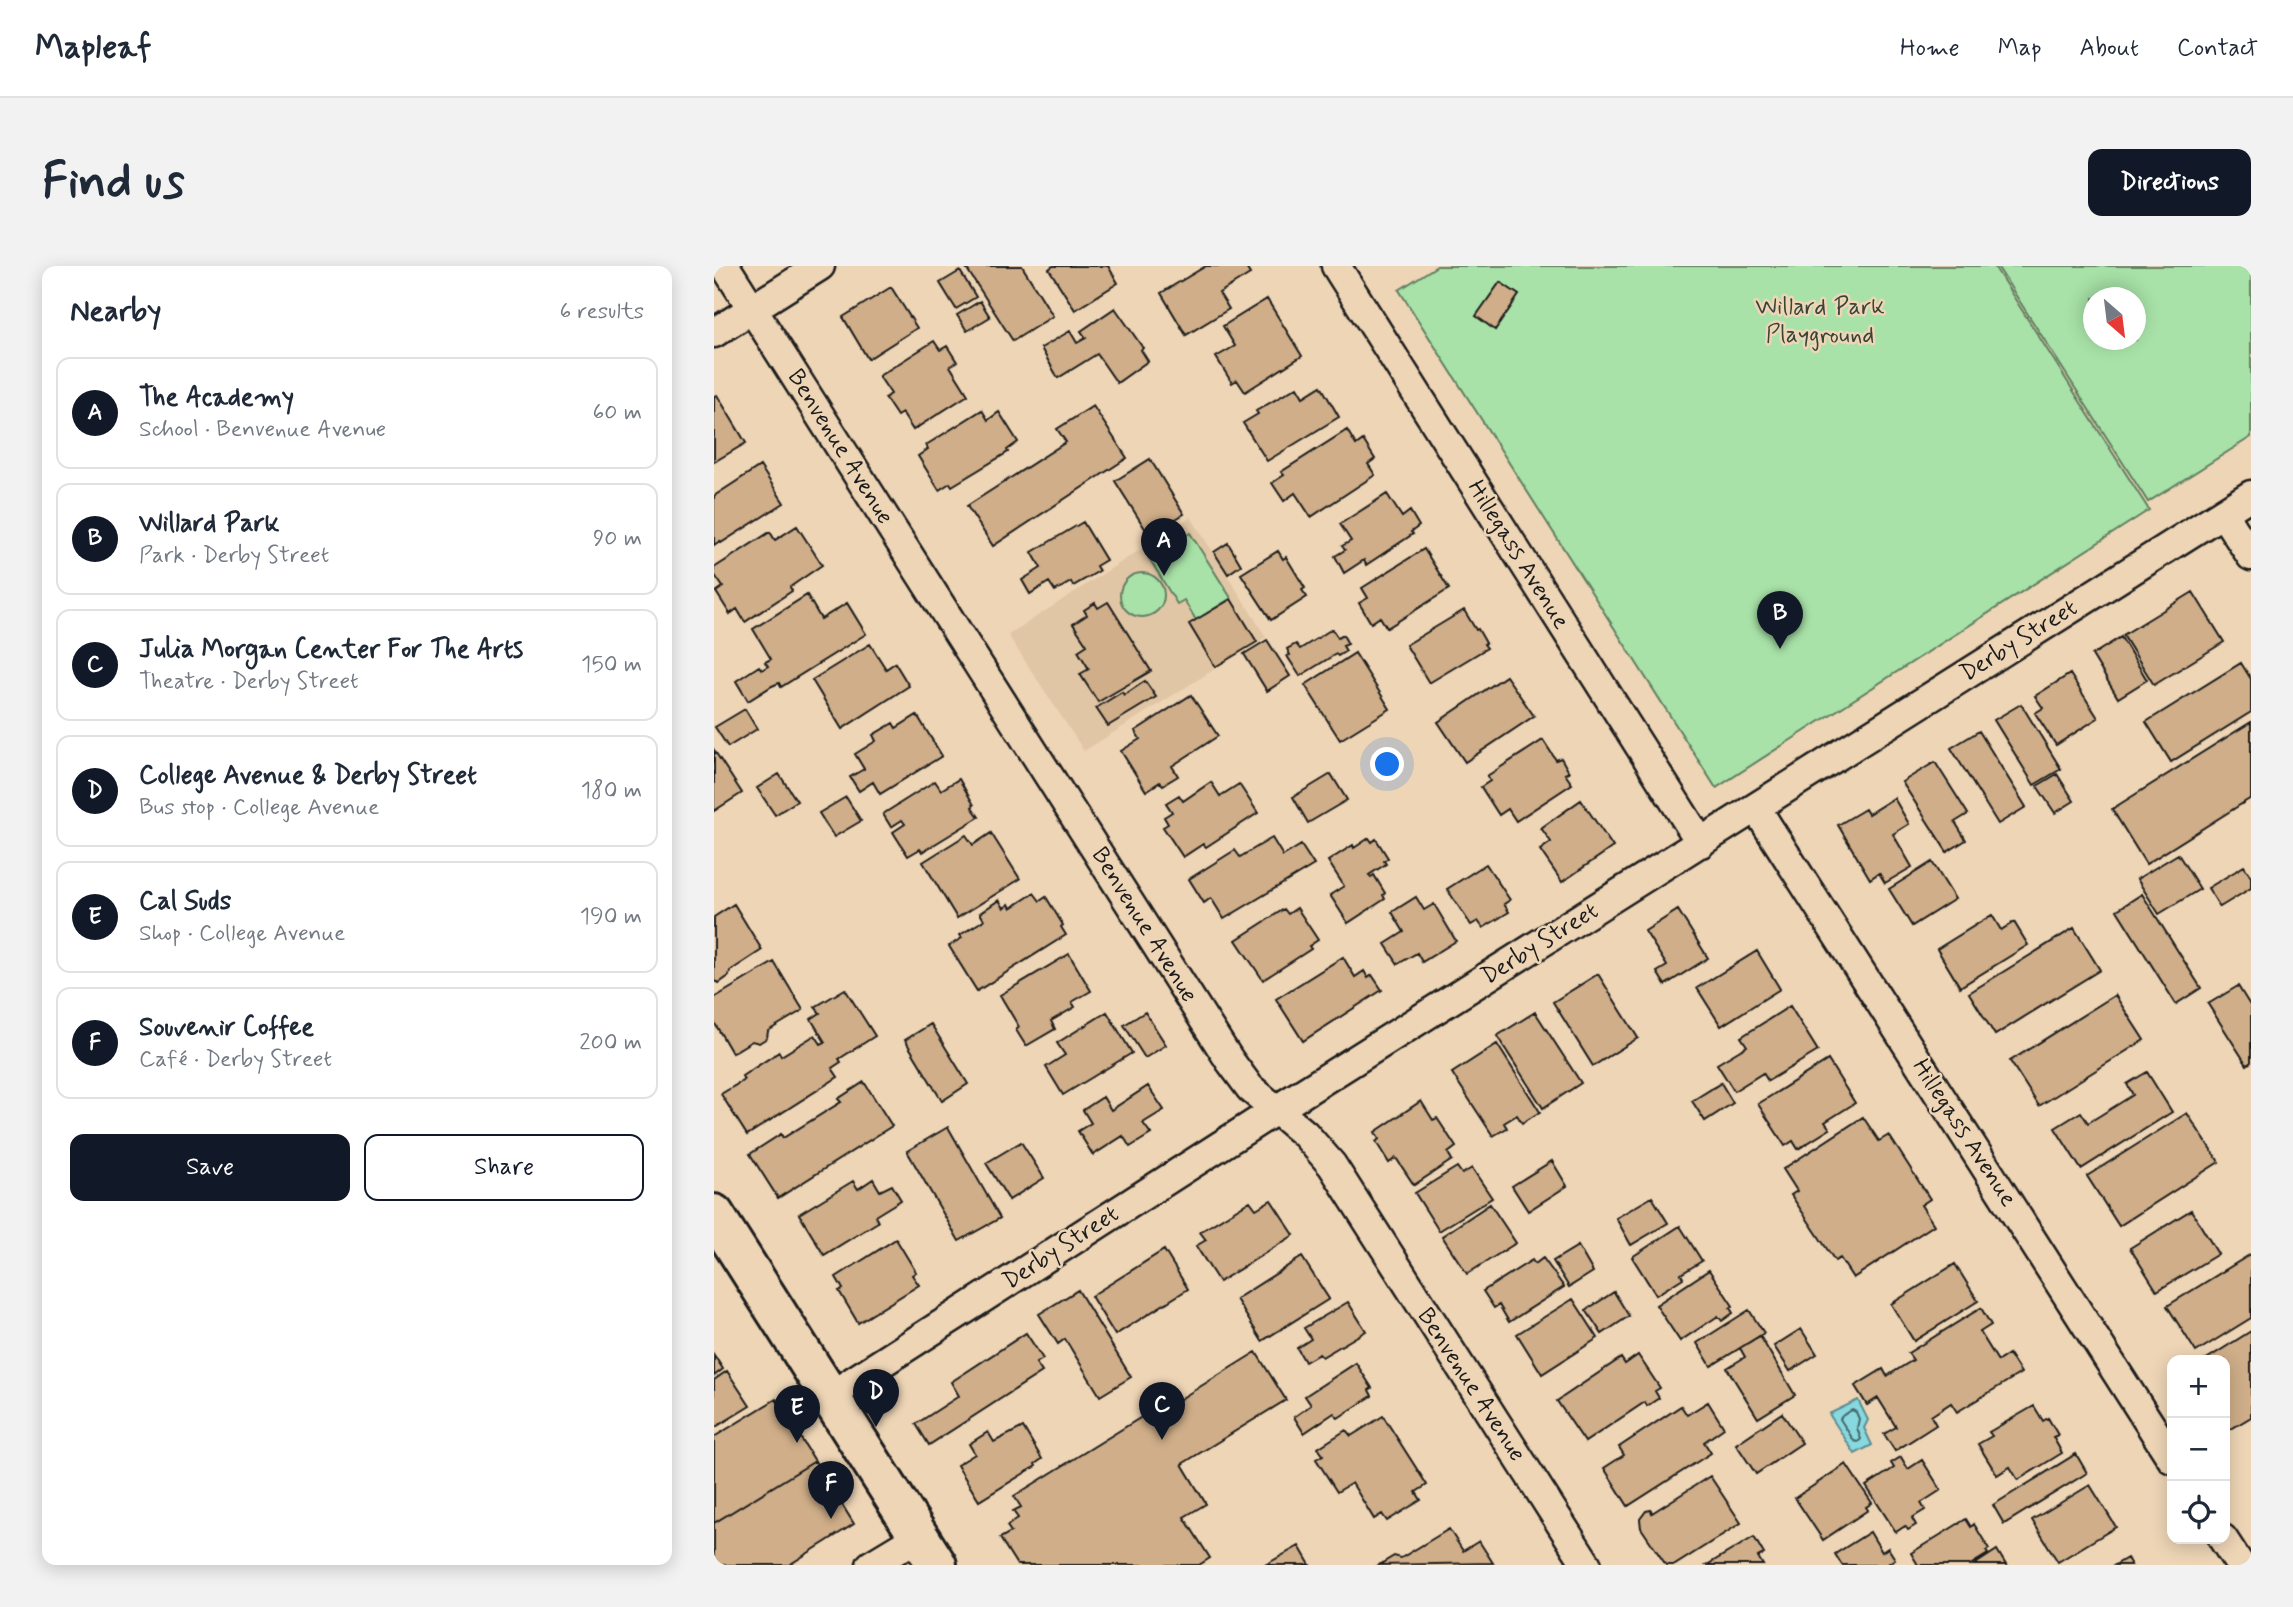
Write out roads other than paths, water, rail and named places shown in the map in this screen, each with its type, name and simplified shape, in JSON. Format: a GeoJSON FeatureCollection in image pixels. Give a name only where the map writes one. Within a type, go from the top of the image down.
{"type":"FeatureCollection","features":[{"type":"Feature","properties":{"kind":"street","name":"Benvenue Avenue"},"geometry":{"type":"LineString","coordinates":[[725,266],[1230,1061],[1251,1088],[1305,1134],[1332,1165],[1587,1565]]}},
{"type":"Feature","properties":{"kind":"street"},"geometry":{"type":"LineString","coordinates":[[714,333],[820,266]]}},
{"type":"Feature","properties":{"kind":"street","name":"Hillegass Avenue"},"geometry":{"type":"LineString","coordinates":[[1336,266],[1701,843]]}},
{"type":"Feature","properties":{"kind":"street","name":"Derby Street"},"geometry":{"type":"LineString","coordinates":[[830,1396],[1276,1110],[2251,495]]}},
{"type":"Feature","properties":{"kind":"street"},"geometry":{"type":"LineString","coordinates":[[2222,513],[2251,556]]}},
{"type":"Feature","properties":{"kind":"street","name":"Hillegass Avenue"},"geometry":{"type":"LineString","coordinates":[[1756,808],[2167,1451]]}},
{"type":"Feature","properties":{"kind":"street"},"geometry":{"type":"LineString","coordinates":[[715,1218],[928,1551],[871,1565]]}},
{"type":"Feature","properties":{"kind":"street"},"geometry":{"type":"LineString","coordinates":[[2226,1544],[2240,1565]]}},
{"type":"Feature","properties":{"kind":"water"},"geometry":{"type":"Polygon","coordinates":[[[1858,1400],[1868,1420],[1864,1428],[1872,1445],[1855,1454],[1829,1414],[1858,1400]]]}},
{"type":"Feature","properties":{"kind":"place","name":"The Academy"},"geometry":{"type":"Point","coordinates":[1164,576]}},
{"type":"Feature","properties":{"kind":"place","name":"Willard Park"},"geometry":{"type":"Point","coordinates":[1780,649]}},
{"type":"Feature","properties":{"kind":"place","name":"College Avenue & Derby Street"},"geometry":{"type":"Point","coordinates":[876,1427]}},
{"type":"Feature","properties":{"kind":"place","name":"Julia Morgan Center For The Arts"},"geometry":{"type":"Point","coordinates":[1162,1440]}},
{"type":"Feature","properties":{"kind":"place","name":"Cal Suds"},"geometry":{"type":"Point","coordinates":[797,1443]}},
{"type":"Feature","properties":{"kind":"place","name":"Souvenir Coffee"},"geometry":{"type":"Point","coordinates":[831,1519]}},
{"type":"Feature","properties":{"kind":"park label","name":"Willard Park Playground"},"geometry":{"type":"Point","coordinates":[1820,321]}}]}
